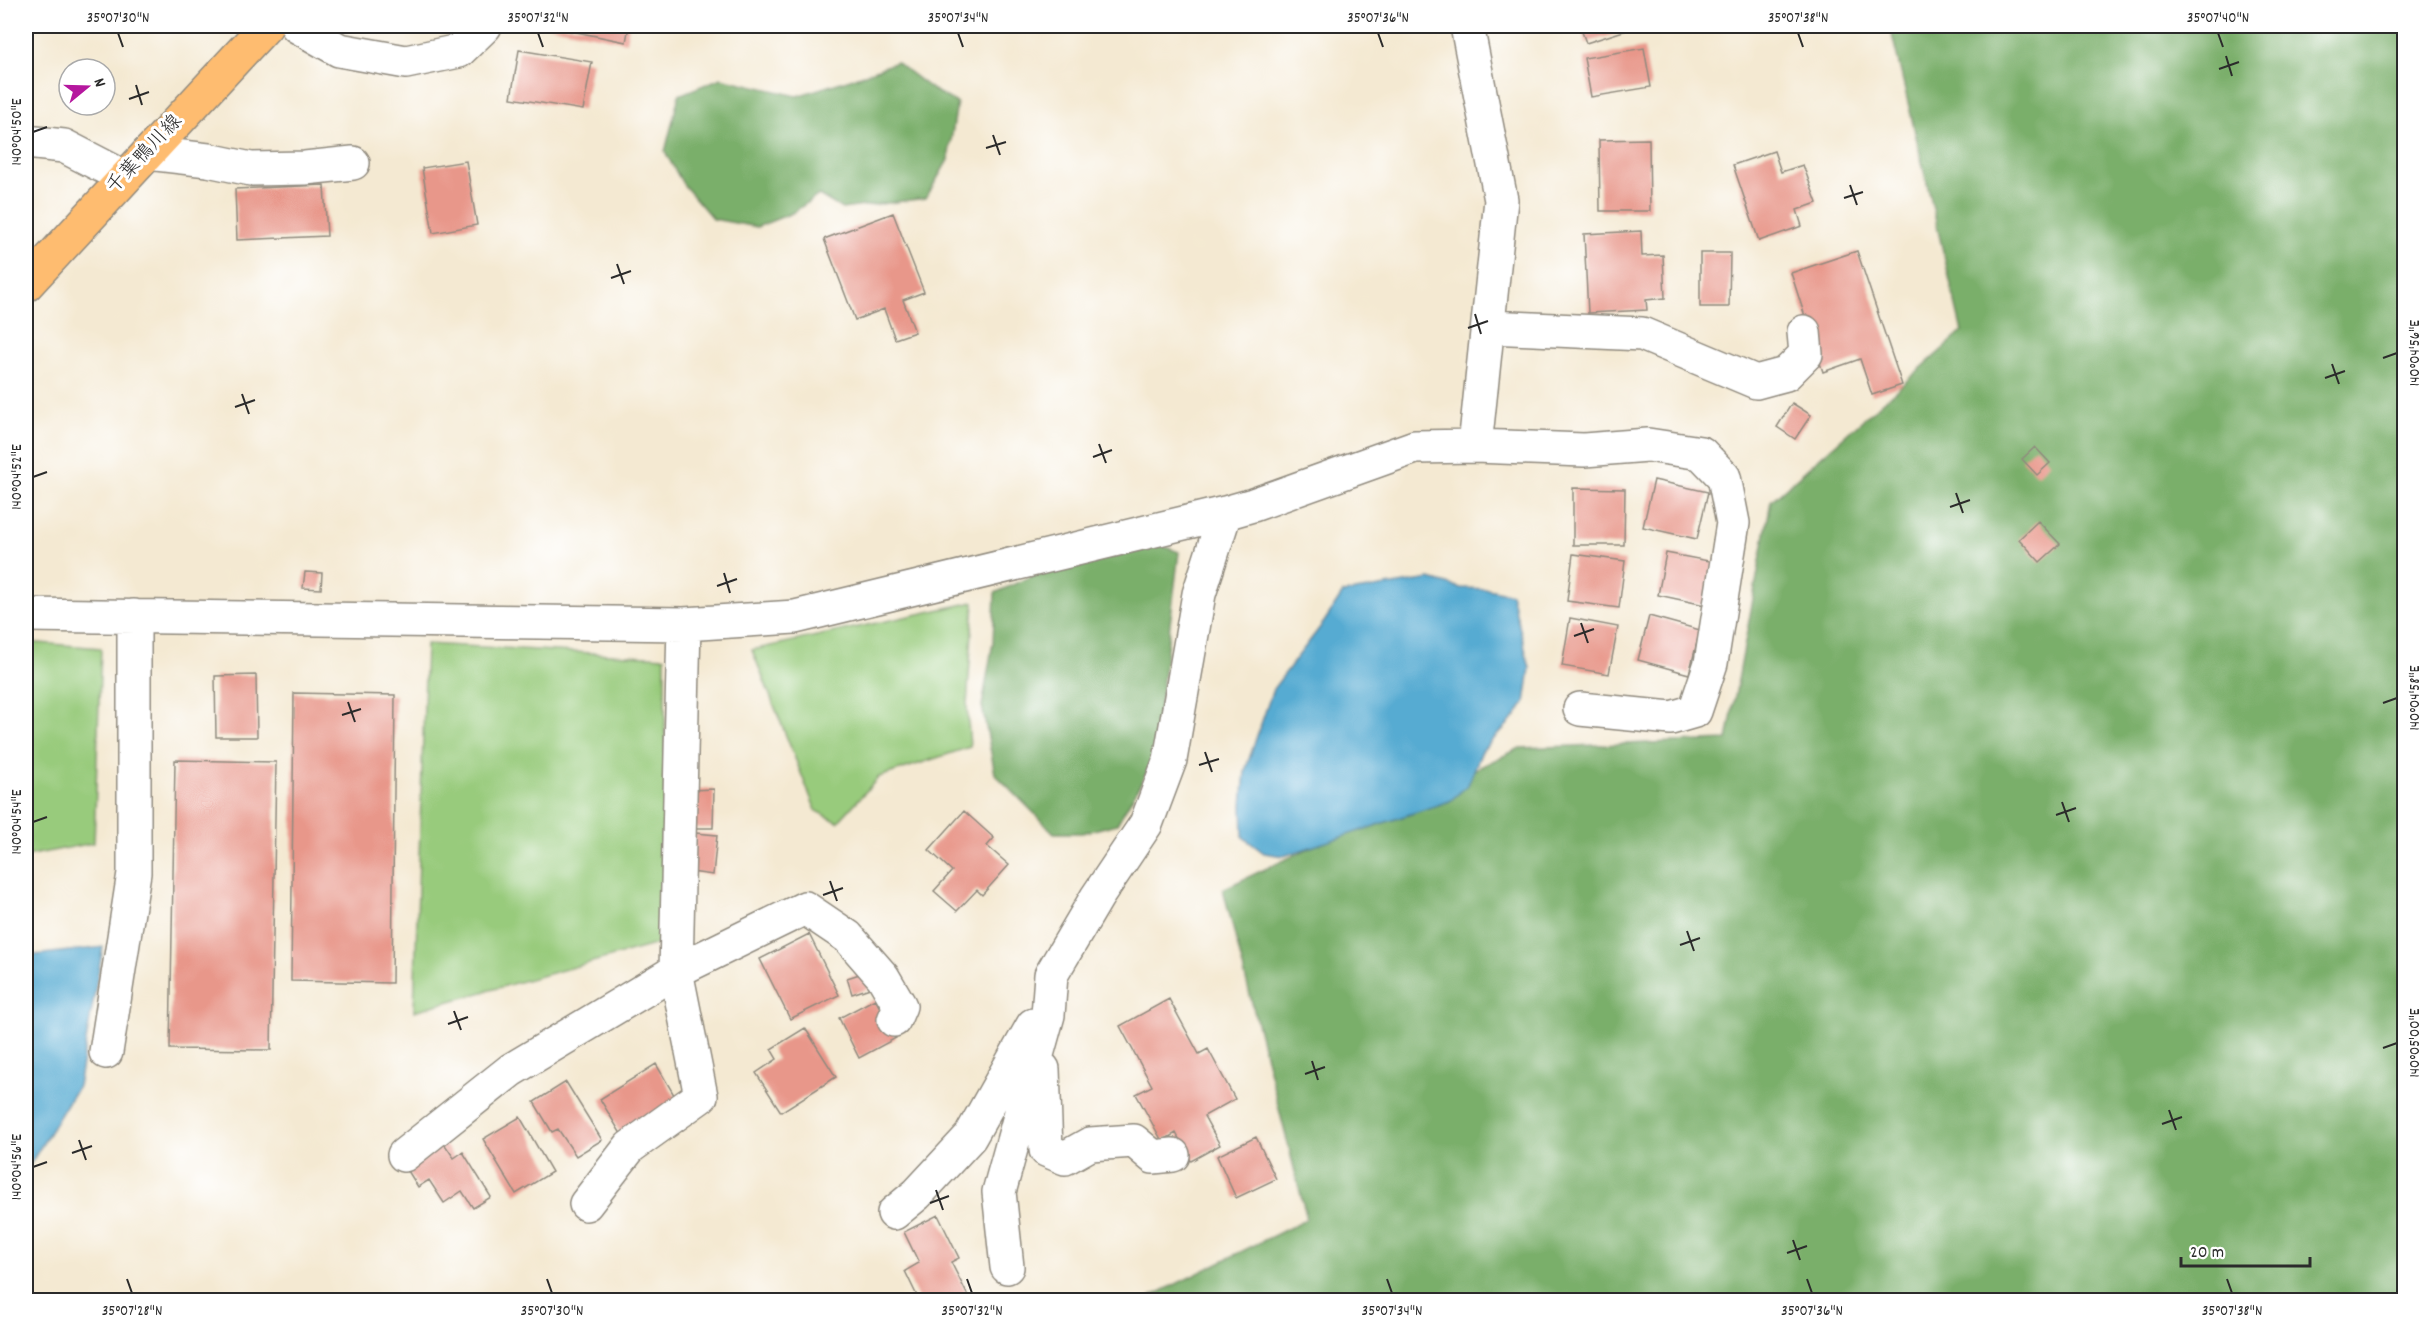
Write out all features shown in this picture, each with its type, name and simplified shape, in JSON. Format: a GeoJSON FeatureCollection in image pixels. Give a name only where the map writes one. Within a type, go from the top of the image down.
{"type":"FeatureCollection","features":[{"type":"Feature","properties":{"kind":"main road","name":"千葉鴨川線"},"geometry":{"type":"LineString","coordinates":[[26,285],[266,26]]}},
{"type":"Feature","properties":{"kind":"street"},"geometry":{"type":"LineString","coordinates":[[297,26],[339,50],[406,62],[459,51],[485,26]]}},
{"type":"Feature","properties":{"kind":"street"},"geometry":{"type":"LineString","coordinates":[[1467,26],[1501,200],[1475,446]]}},
{"type":"Feature","properties":{"kind":"street"},"geometry":{"type":"LineString","coordinates":[[26,142],[64,146],[124,177]]}},
{"type":"Feature","properties":{"kind":"street"},"geometry":{"type":"LineString","coordinates":[[148,153],[208,160],[251,169],[305,168],[353,163]]}},
{"type":"Feature","properties":{"kind":"street"},"geometry":{"type":"LineString","coordinates":[[1489,327],[1642,334],[1756,382],[1786,374],[1806,354],[1804,332]]}},
{"type":"Feature","properties":{"kind":"street"},"geometry":{"type":"LineString","coordinates":[[26,615],[684,624],[795,617],[1225,513],[1415,447],[1475,446],[1584,450],[1648,445],[1701,453],[1724,477],[1733,523],[1711,663],[1695,711],[1671,718],[1580,709]]}},
{"type":"Feature","properties":{"kind":"street"},"geometry":{"type":"LineString","coordinates":[[1007,1267],[999,1192],[1048,1015],[1051,975],[1097,897],[1146,824],[1170,760],[1199,594],[1225,513]]}},
{"type":"Feature","properties":{"kind":"street"},"geometry":{"type":"LineString","coordinates":[[106,1052],[134,873],[134,616]]}},
{"type":"Feature","properties":{"kind":"street"},"geometry":{"type":"LineString","coordinates":[[586,1204],[630,1147],[701,1096],[676,971],[684,624]]}},
{"type":"Feature","properties":{"kind":"street"},"geometry":{"type":"LineString","coordinates":[[404,1155],[511,1070],[676,971],[805,908],[849,937],[884,977],[900,1006],[894,1020]]}},
{"type":"Feature","properties":{"kind":"street"},"geometry":{"type":"LineString","coordinates":[[894,1213],[917,1194],[970,1137],[1050,998]]}},
{"type":"Feature","properties":{"kind":"street"},"geometry":{"type":"LineString","coordinates":[[1042,1037],[1046,1150],[1065,1158],[1090,1144],[1134,1141],[1153,1157],[1173,1155]]}},
{"type":"Feature","properties":{"kind":"green space"},"geometry":{"type":"Polygon","coordinates":[[[1890,26],[2404,26],[2404,1300],[1144,1300],[1307,1219],[1223,889],[1520,748],[1727,740],[1771,501],[1962,332],[1890,26]]]}},
{"type":"Feature","properties":{"kind":"green space"},"geometry":{"type":"Polygon","coordinates":[[[896,62],[933,90],[957,103],[948,160],[926,198],[842,209],[819,195],[792,213],[757,227],[713,219],[683,184],[665,152],[679,95],[721,78],[797,96],[896,62]]]}},
{"type":"Feature","properties":{"kind":"green space"},"geometry":{"type":"Polygon","coordinates":[[[1160,545],[1179,552],[1153,762],[1117,824],[1082,833],[1054,833],[995,774],[982,706],[993,642],[995,593],[1034,575],[1160,545]]]}},
{"type":"Feature","properties":{"kind":"green space"},"geometry":{"type":"Polygon","coordinates":[[[974,602],[967,706],[970,747],[879,777],[838,822],[816,811],[752,650],[974,602]]]}},
{"type":"Feature","properties":{"kind":"green space"},"geometry":{"type":"Polygon","coordinates":[[[26,642],[101,648],[94,843],[26,856],[26,642]]]}},
{"type":"Feature","properties":{"kind":"green space"},"geometry":{"type":"Polygon","coordinates":[[[426,644],[665,657],[665,942],[414,1011],[426,644]]]}},
{"type":"Feature","properties":{"kind":"water"},"geometry":{"type":"Polygon","coordinates":[[[1430,579],[1461,588],[1488,589],[1511,594],[1530,668],[1525,703],[1515,717],[1482,751],[1468,785],[1450,801],[1284,856],[1264,853],[1243,837],[1242,806],[1245,771],[1273,689],[1343,593],[1430,579]]]}},
{"type":"Feature","properties":{"kind":"water"},"geometry":{"type":"Polygon","coordinates":[[[103,947],[78,1086],[26,1171],[26,956],[103,947]]]}},
{"type":"Feature","properties":{"kind":"building"},"geometry":{"type":"Polygon","coordinates":[[[547,26],[629,26],[626,42],[547,26]]]}},
{"type":"Feature","properties":{"kind":"building"},"geometry":{"type":"Polygon","coordinates":[[[1580,26],[1632,26],[1633,28],[1586,43],[1580,26]]]}},
{"type":"Feature","properties":{"kind":"building"},"geometry":{"type":"Polygon","coordinates":[[[1644,48],[1651,87],[1591,97],[1584,58],[1644,48]]]}},
{"type":"Feature","properties":{"kind":"building"},"geometry":{"type":"Polygon","coordinates":[[[519,50],[592,62],[583,110],[511,98],[519,50]]]}},
{"type":"Feature","properties":{"kind":"building"},"geometry":{"type":"Polygon","coordinates":[[[1649,139],[1650,211],[1600,211],[1599,140],[1649,139]]]}},
{"type":"Feature","properties":{"kind":"building"},"geometry":{"type":"Polygon","coordinates":[[[1774,151],[1781,172],[1803,165],[1817,203],[1797,210],[1802,226],[1759,241],[1733,165],[1774,151]]]}},
{"type":"Feature","properties":{"kind":"building"},"geometry":{"type":"Polygon","coordinates":[[[466,161],[477,225],[433,233],[422,168],[466,161]]]}},
{"type":"Feature","properties":{"kind":"building"},"geometry":{"type":"Polygon","coordinates":[[[324,185],[327,236],[237,240],[235,189],[324,185]]]}},
{"type":"Feature","properties":{"kind":"building"},"geometry":{"type":"Polygon","coordinates":[[[893,213],[924,292],[903,300],[915,332],[895,339],[884,309],[855,320],[824,239],[893,213]]]}},
{"type":"Feature","properties":{"kind":"building"},"geometry":{"type":"Polygon","coordinates":[[[1641,231],[1642,256],[1663,255],[1665,298],[1646,300],[1647,310],[1588,313],[1584,234],[1641,231]]]}},
{"type":"Feature","properties":{"kind":"building"},"geometry":{"type":"Polygon","coordinates":[[[1857,251],[1902,385],[1872,395],[1860,359],[1823,372],[1791,273],[1857,251]]]}},
{"type":"Feature","properties":{"kind":"building"},"geometry":{"type":"Polygon","coordinates":[[[1700,253],[1730,253],[1729,307],[1700,307],[1700,253]]]}},
{"type":"Feature","properties":{"kind":"building"},"geometry":{"type":"Polygon","coordinates":[[[1792,403],[1811,415],[1795,439],[1777,427],[1792,403]]]}},
{"type":"Feature","properties":{"kind":"building"},"geometry":{"type":"Polygon","coordinates":[[[2035,447],[2050,463],[2037,475],[2022,459],[2035,447]]]}},
{"type":"Feature","properties":{"kind":"building"},"geometry":{"type":"Polygon","coordinates":[[[1654,480],[1708,492],[1697,539],[1643,527],[1654,480]]]}},
{"type":"Feature","properties":{"kind":"building"},"geometry":{"type":"Polygon","coordinates":[[[1573,488],[1625,489],[1624,545],[1573,545],[1573,488]]]}},
{"type":"Feature","properties":{"kind":"building"},"geometry":{"type":"Polygon","coordinates":[[[2038,521],[2060,544],[2040,562],[2019,539],[2038,521]]]}},
{"type":"Feature","properties":{"kind":"building"},"geometry":{"type":"Polygon","coordinates":[[[1666,553],[1714,562],[1705,605],[1658,595],[1666,553]]]}},
{"type":"Feature","properties":{"kind":"building"},"geometry":{"type":"Polygon","coordinates":[[[1573,554],[1625,561],[1619,608],[1567,601],[1573,554]]]}},
{"type":"Feature","properties":{"kind":"building"},"geometry":{"type":"Polygon","coordinates":[[[305,572],[322,573],[321,589],[303,588],[305,572]]]}},
{"type":"Feature","properties":{"kind":"building"},"geometry":{"type":"Polygon","coordinates":[[[1649,616],[1700,630],[1689,674],[1638,660],[1649,616]]]}},
{"type":"Feature","properties":{"kind":"building"},"geometry":{"type":"Polygon","coordinates":[[[1570,618],[1618,627],[1609,674],[1562,666],[1570,618]]]}},
{"type":"Feature","properties":{"kind":"building"},"geometry":{"type":"Polygon","coordinates":[[[256,675],[257,737],[216,737],[215,676],[256,675]]]}},
{"type":"Feature","properties":{"kind":"building"},"geometry":{"type":"Polygon","coordinates":[[[294,693],[395,695],[392,983],[291,981],[294,693]]]}},
{"type":"Feature","properties":{"kind":"building"},"geometry":{"type":"Polygon","coordinates":[[[175,760],[276,762],[271,1050],[170,1049],[175,760]]]}},
{"type":"Feature","properties":{"kind":"building"},"geometry":{"type":"Polygon","coordinates":[[[714,789],[713,828],[693,828],[693,790],[714,789]]]}},
{"type":"Feature","properties":{"kind":"building"},"geometry":{"type":"Polygon","coordinates":[[[964,811],[994,838],[987,846],[1009,865],[982,895],[977,890],[957,911],[934,891],[952,871],[929,850],[964,811]]]}},
{"type":"Feature","properties":{"kind":"building"},"geometry":{"type":"Polygon","coordinates":[[[695,833],[717,835],[713,875],[691,872],[695,833]]]}},
{"type":"Feature","properties":{"kind":"building"},"geometry":{"type":"Polygon","coordinates":[[[809,934],[839,995],[790,1019],[760,959],[809,934]]]}},
{"type":"Feature","properties":{"kind":"building"},"geometry":{"type":"Polygon","coordinates":[[[869,971],[873,987],[852,994],[847,978],[869,971]]]}},
{"type":"Feature","properties":{"kind":"building"},"geometry":{"type":"Polygon","coordinates":[[[875,999],[896,1038],[859,1058],[839,1018],[875,999]]]}},
{"type":"Feature","properties":{"kind":"building"},"geometry":{"type":"Polygon","coordinates":[[[1169,999],[1199,1054],[1208,1049],[1235,1099],[1204,1116],[1220,1145],[1191,1161],[1176,1133],[1162,1141],[1136,1094],[1152,1086],[1120,1026],[1169,999]]]}},
{"type":"Feature","properties":{"kind":"building"},"geometry":{"type":"Polygon","coordinates":[[[805,1028],[836,1077],[781,1112],[756,1073],[777,1059],[771,1049],[805,1028]]]}},
{"type":"Feature","properties":{"kind":"building"},"geometry":{"type":"Polygon","coordinates":[[[656,1064],[677,1100],[621,1134],[600,1099],[656,1064]]]}},
{"type":"Feature","properties":{"kind":"building"},"geometry":{"type":"Polygon","coordinates":[[[566,1082],[602,1140],[576,1156],[558,1129],[552,1132],[534,1102],[566,1082]]]}},
{"type":"Feature","properties":{"kind":"building"},"geometry":{"type":"Polygon","coordinates":[[[520,1117],[552,1172],[516,1194],[483,1139],[520,1117]]]}},
{"type":"Feature","properties":{"kind":"building"},"geometry":{"type":"Polygon","coordinates":[[[1256,1137],[1276,1179],[1236,1198],[1217,1156],[1256,1137]]]}},
{"type":"Feature","properties":{"kind":"building"},"geometry":{"type":"Polygon","coordinates":[[[443,1142],[454,1158],[463,1152],[491,1197],[473,1208],[462,1191],[444,1203],[429,1180],[418,1187],[405,1166],[443,1142]]]}},
{"type":"Feature","properties":{"kind":"building"},"geometry":{"type":"Polygon","coordinates":[[[938,1215],[959,1258],[951,1262],[970,1300],[919,1300],[905,1271],[919,1263],[904,1232],[938,1215]]]}}]}
